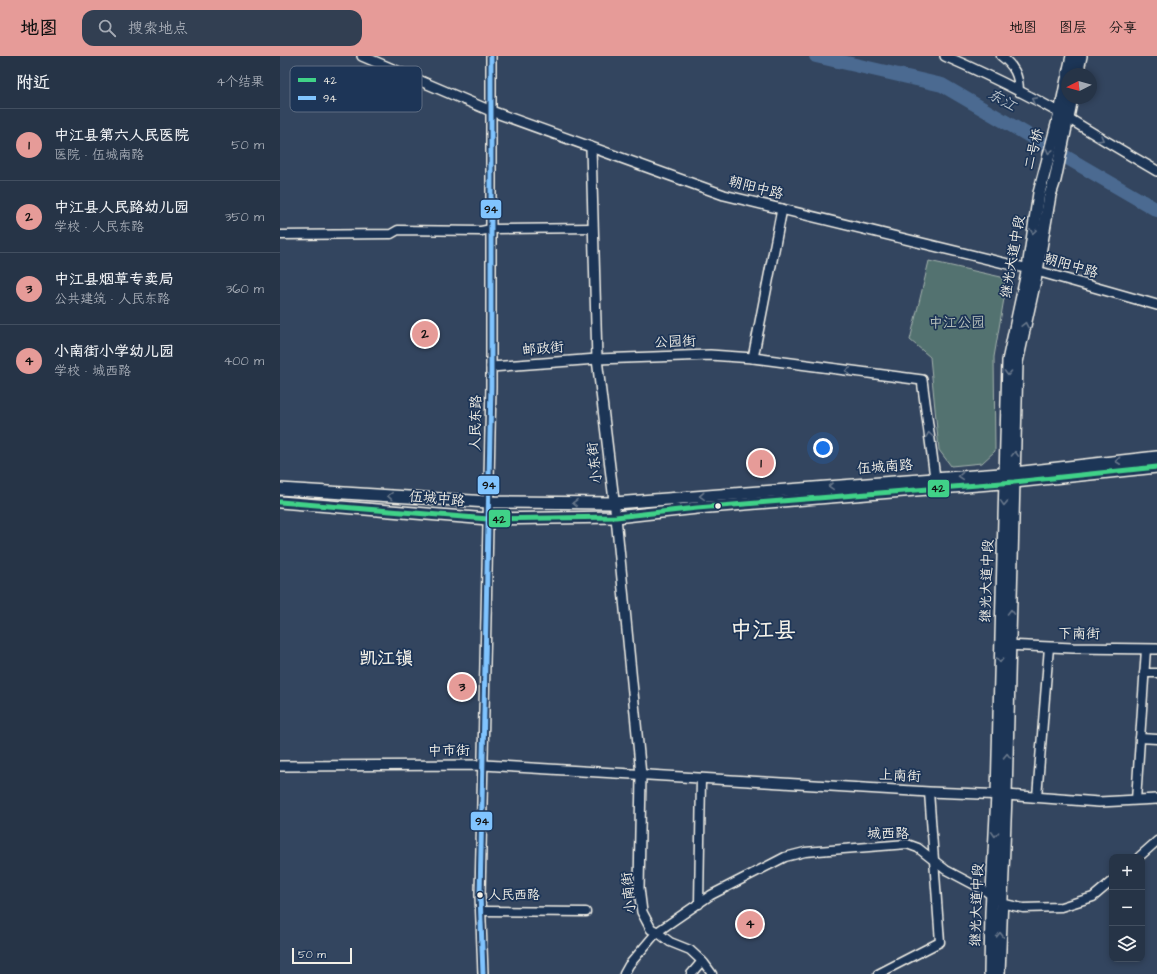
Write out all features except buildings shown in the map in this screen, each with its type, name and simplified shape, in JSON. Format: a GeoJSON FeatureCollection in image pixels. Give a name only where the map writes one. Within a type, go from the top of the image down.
{"type":"FeatureCollection","features":[{"type":"Feature","properties":{"kind":"main road"},"geometry":{"type":"LineString","coordinates":[[1069,68],[1072,56]]}},
{"type":"Feature","properties":{"kind":"main road"},"geometry":{"type":"LineString","coordinates":[[1078,68],[1081,56]]}},
{"type":"Feature","properties":{"kind":"main road"},"geometry":{"type":"LineString","coordinates":[[1064,116],[1065,104]]}},
{"type":"Feature","properties":{"kind":"main road"},"geometry":{"type":"LineString","coordinates":[[1064,116],[1069,104]]}},
{"type":"Feature","properties":{"kind":"main road","name":"二号桥"},"geometry":{"type":"LineString","coordinates":[[1039,192],[1064,116]]}},
{"type":"Feature","properties":{"kind":"main road","name":"二号桥"},"geometry":{"type":"LineString","coordinates":[[1050,195],[1055,180],[1064,116]]}},
{"type":"Feature","properties":{"kind":"main road","name":"继光大道中段"},"geometry":{"type":"LineString","coordinates":[[1033,270],[1039,192]]}},
{"type":"Feature","properties":{"kind":"main road","name":"继光大道中段"},"geometry":{"type":"LineString","coordinates":[[990,974],[997,898],[1010,477],[1017,362],[1033,270],[1050,195]]}},
{"type":"Feature","properties":{"kind":"main road","name":"伍城南路"},"geometry":{"type":"LineString","coordinates":[[1010,477],[1157,457]]}},
{"type":"Feature","properties":{"kind":"main road","name":"伍城南路"},"geometry":{"type":"LineString","coordinates":[[614,503],[935,483],[1157,467]]}},
{"type":"Feature","properties":{"kind":"main road","name":"伍城南路"},"geometry":{"type":"LineString","coordinates":[[616,517],[935,483]]}},
{"type":"Feature","properties":{"kind":"main road","name":"伍城中路"},"geometry":{"type":"LineString","coordinates":[[280,489],[488,502],[614,503]]}},
{"type":"Feature","properties":{"kind":"main road","name":"伍城中路"},"geometry":{"type":"LineString","coordinates":[[280,502],[488,519],[616,517]]}},
{"type":"Feature","properties":{"kind":"main road","name":"继光大道中段"},"geometry":{"type":"LineString","coordinates":[[997,898],[999,974]]}},
{"type":"Feature","properties":{"kind":"street","name":"朝阳中路"},"geometry":{"type":"LineString","coordinates":[[362,56],[386,66]]}},
{"type":"Feature","properties":{"kind":"street","name":"人民东路"},"geometry":{"type":"LineString","coordinates":[[484,765],[491,367],[491,56]]}},
{"type":"Feature","properties":{"kind":"street"},"geometry":{"type":"LineString","coordinates":[[945,56],[983,73],[1064,116],[1157,171]]}},
{"type":"Feature","properties":{"kind":"street"},"geometry":{"type":"LineString","coordinates":[[1001,56],[1010,64],[1019,80],[1019,92]]}},
{"type":"Feature","properties":{"kind":"street","name":"朝阳中路"},"geometry":{"type":"LineString","coordinates":[[422,81],[491,110],[591,148],[724,195],[1033,270],[1157,305]]}},
{"type":"Feature","properties":{"kind":"street","name":"小东街"},"geometry":{"type":"LineString","coordinates":[[591,148],[597,359],[616,517],[641,775]]}},
{"type":"Feature","properties":{"kind":"street"},"geometry":{"type":"LineString","coordinates":[[753,358],[782,209]]}},
{"type":"Feature","properties":{"kind":"street"},"geometry":{"type":"LineString","coordinates":[[280,235],[391,234],[398,230],[481,231],[491,229],[593,228]]}},
{"type":"Feature","properties":{"kind":"street","name":"公园街"},"geometry":{"type":"LineString","coordinates":[[597,359],[710,356],[753,358],[922,380],[935,483]]}},
{"type":"Feature","properties":{"kind":"street","name":"邮政街"},"geometry":{"type":"LineString","coordinates":[[491,367],[597,359]]}},
{"type":"Feature","properties":{"kind":"street","name":"下南街"},"geometry":{"type":"LineString","coordinates":[[1005,645],[1157,649]]}},
{"type":"Feature","properties":{"kind":"street"},"geometry":{"type":"LineString","coordinates":[[1037,797],[1049,647]]}},
{"type":"Feature","properties":{"kind":"street"},"geometry":{"type":"LineString","coordinates":[[1136,800],[1146,649]]}},
{"type":"Feature","properties":{"kind":"street"},"geometry":{"type":"LineString","coordinates":[[1144,673],[1157,673]]}},
{"type":"Feature","properties":{"kind":"street"},"geometry":{"type":"LineString","coordinates":[[1140,738],[1157,739]]}},
{"type":"Feature","properties":{"kind":"street"},"geometry":{"type":"LineString","coordinates":[[484,765],[480,895],[484,974]]}},
{"type":"Feature","properties":{"kind":"street","name":"中市街"},"geometry":{"type":"LineString","coordinates":[[280,766],[484,765],[641,775]]}},
{"type":"Feature","properties":{"kind":"street","name":"上南街"},"geometry":{"type":"LineString","coordinates":[[641,775],[1037,797],[1099,802],[1157,799]]}},
{"type":"Feature","properties":{"kind":"street","name":"小南街"},"geometry":{"type":"LineString","coordinates":[[641,775],[639,888],[642,912],[651,929],[670,942],[690,950],[702,961],[712,974]]}},
{"type":"Feature","properties":{"kind":"street"},"geometry":{"type":"LineString","coordinates":[[699,904],[700,778]]}},
{"type":"Feature","properties":{"kind":"street"},"geometry":{"type":"LineString","coordinates":[[878,974],[940,942],[929,792]]}},
{"type":"Feature","properties":{"kind":"street"},"geometry":{"type":"LineString","coordinates":[[1142,854],[1157,841]]}},
{"type":"Feature","properties":{"kind":"street","name":"城西路"},"geometry":{"type":"LineString","coordinates":[[624,974],[629,965],[657,932],[712,895],[767,865],[784,856],[805,852],[907,844],[918,848],[946,870],[997,898],[1005,904],[1023,908],[1061,907],[1093,897],[1109,884]]}},
{"type":"Feature","properties":{"kind":"street"},"geometry":{"type":"LineString","coordinates":[[481,910],[586,912]]}},
{"type":"Feature","properties":{"kind":"street"},"geometry":{"type":"LineString","coordinates":[[691,974],[702,961]]}},
{"type":"Feature","properties":{"kind":"green space","name":"中江公园"},"geometry":{"type":"Polygon","coordinates":[[[929,261],[1001,277],[1006,287],[994,357],[995,451],[982,463],[951,466],[939,450],[930,357],[910,340],[929,261]]]}},
{"type":"Feature","properties":{"kind":"waterway","name":"东江"},"geometry":{"type":"LineString","coordinates":[[816,56],[942,85],[1157,210]]}},
{"type":"Feature","properties":{"kind":"transit line","name":"94"},"geometry":{"type":"LineString","coordinates":[[483,974],[480,895],[491,386],[491,56]]}},
{"type":"Feature","properties":{"kind":"transit line","name":"42"},"geometry":{"type":"LineString","coordinates":[[280,502],[488,519],[616,517],[697,508],[1014,482],[1157,467]]}},
{"type":"Feature","properties":{"kind":"place","name":"中江县人民路幼儿园"},"geometry":{"type":"Point","coordinates":[425,334]}},
{"type":"Feature","properties":{"kind":"place","name":"中江县第六人民医院"},"geometry":{"type":"Point","coordinates":[761,463]}},
{"type":"Feature","properties":{"kind":"place","name":"中江县烟草专卖局"},"geometry":{"type":"Point","coordinates":[462,687]}},
{"type":"Feature","properties":{"kind":"place","name":"人民西路"},"geometry":{"type":"Point","coordinates":[480,895]}},
{"type":"Feature","properties":{"kind":"place","name":"小南街小学幼儿园"},"geometry":{"type":"Point","coordinates":[750,924]}},
{"type":"Feature","properties":{"kind":"district","name":"中江县"},"geometry":{"type":"Point","coordinates":[763,630]}},
{"type":"Feature","properties":{"kind":"district","name":"凯江镇"},"geometry":{"type":"Point","coordinates":[386,658]}}]}
